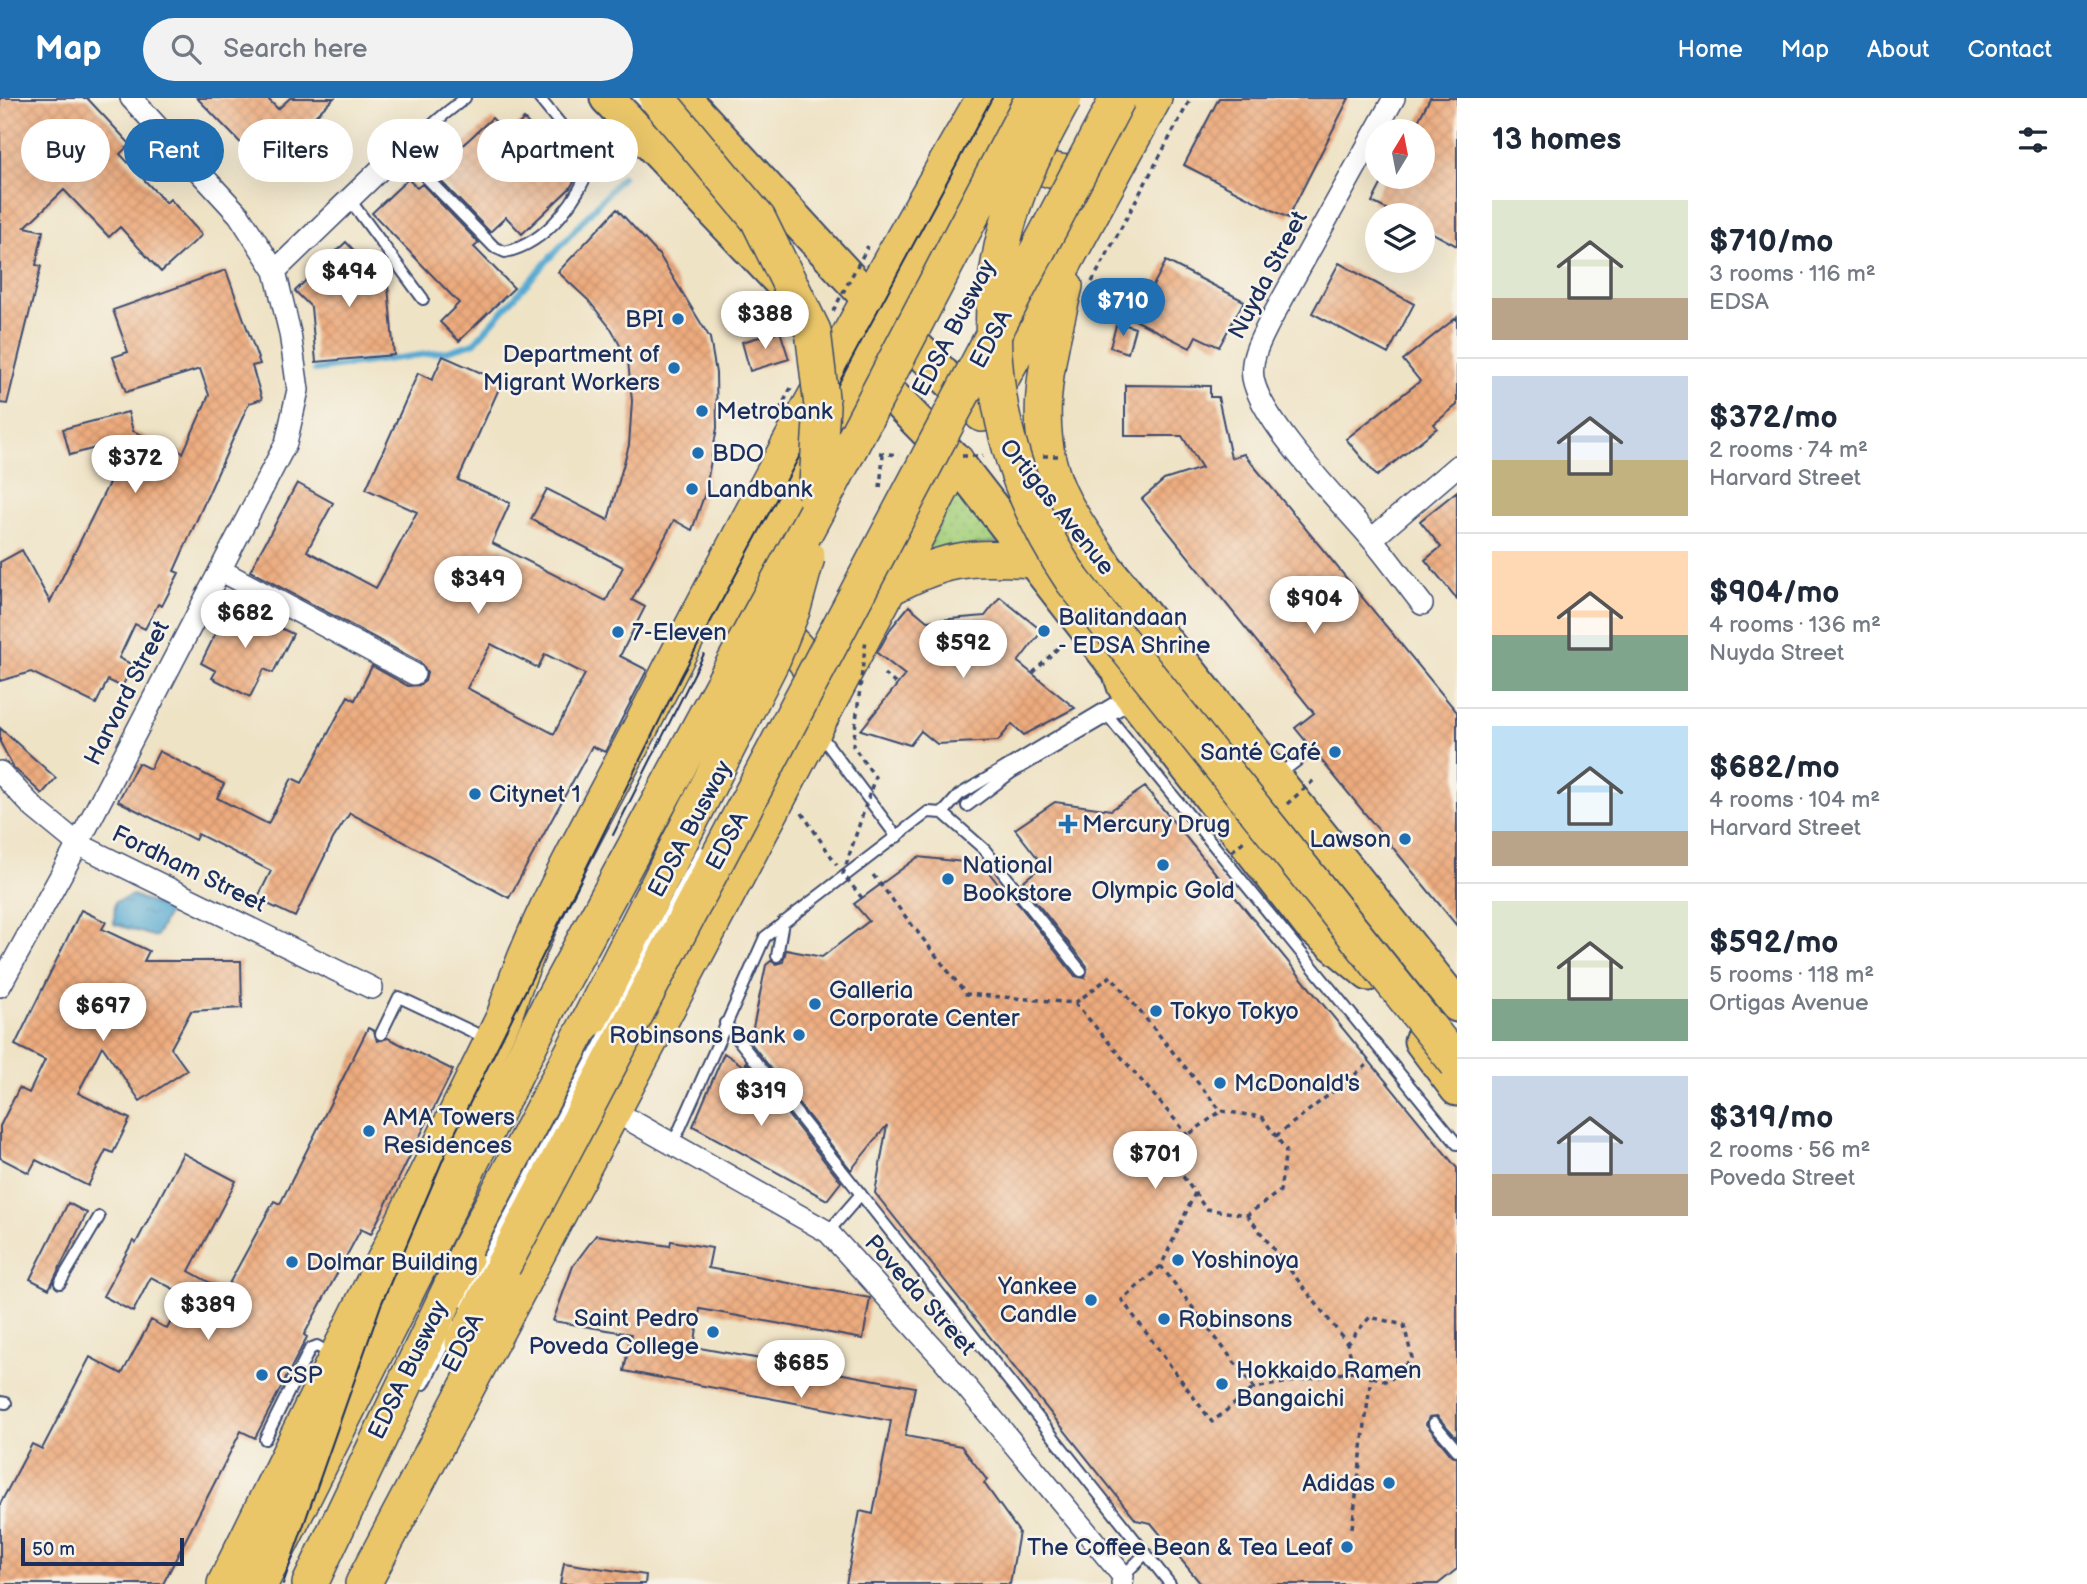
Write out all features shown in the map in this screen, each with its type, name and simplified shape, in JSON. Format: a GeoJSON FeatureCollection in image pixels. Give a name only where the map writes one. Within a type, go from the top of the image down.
{"type":"FeatureCollection","features":[{"type":"Feature","properties":{"kind":"highway"},"geometry":{"type":"LineString","coordinates":[[310,1584],[469,1249],[774,658],[805,568],[820,466],[822,406],[820,368],[813,331],[772,244],[746,202],[657,98]]}},
{"type":"Feature","properties":{"kind":"highway"},"geometry":{"type":"LineString","coordinates":[[260,1584],[550,1004],[832,482],[1034,98]]}},
{"type":"Feature","properties":{"kind":"highway"},"geometry":{"type":"LineString","coordinates":[[1064,98],[1029,167],[1015,202],[1000,264],[994,320],[993,363],[1002,419],[1008,446],[1032,514],[1073,581],[1457,1063]]}},
{"type":"Feature","properties":{"kind":"highway","name":"EDSA"},"geometry":{"type":"LineString","coordinates":[[335,1584],[467,1361],[495,1262],[1118,98]]}},
{"type":"Feature","properties":{"kind":"highway"},"geometry":{"type":"LineString","coordinates":[[982,414],[1154,98]]}},
{"type":"Feature","properties":{"kind":"highway"},"geometry":{"type":"LineString","coordinates":[[498,1029],[540,970],[857,359],[887,313],[999,107]]}},
{"type":"Feature","properties":{"kind":"highway"},"geometry":{"type":"LineString","coordinates":[[999,107],[1017,151],[1030,162],[1063,173],[1097,168],[1126,149]]}},
{"type":"Feature","properties":{"kind":"highway"},"geometry":{"type":"LineString","coordinates":[[1076,238],[1051,340],[1042,413],[1044,445],[1065,505],[1102,562]]}},
{"type":"Feature","properties":{"kind":"highway"},"geometry":{"type":"LineString","coordinates":[[770,273],[790,308],[803,347],[805,387],[798,427]]}},
{"type":"Feature","properties":{"kind":"highway"},"geometry":{"type":"LineString","coordinates":[[225,1584],[308,1383],[335,1356],[498,1029],[522,960],[680,649],[798,427],[857,359]]}},
{"type":"Feature","properties":{"kind":"highway"},"geometry":{"type":"LineString","coordinates":[[718,627],[714,620],[832,414]]}},
{"type":"Feature","properties":{"kind":"highway"},"geometry":{"type":"LineString","coordinates":[[363,1584],[467,1361],[614,1111],[884,591],[956,461]]}},
{"type":"Feature","properties":{"kind":"highway"},"geometry":{"type":"LineString","coordinates":[[884,591],[941,563],[974,557],[1031,559]]}},
{"type":"Feature","properties":{"kind":"highway"},"geometry":{"type":"LineString","coordinates":[[718,627],[758,625],[790,641],[811,670],[817,692],[816,721]]}},
{"type":"Feature","properties":{"kind":"main road","name":"Ortigas Avenue"},"geometry":{"type":"LineString","coordinates":[[607,98],[627,119]]}},
{"type":"Feature","properties":{"kind":"main road","name":"Ortigas Avenue"},"geometry":{"type":"LineString","coordinates":[[684,98],[982,414],[1457,1005]]}},
{"type":"Feature","properties":{"kind":"main road","name":"Ortigas Avenue"},"geometry":{"type":"LineString","coordinates":[[638,131],[770,273],[956,461],[1031,559],[1126,694],[1310,925],[1369,974]]}},
{"type":"Feature","properties":{"kind":"main road"},"geometry":{"type":"LineString","coordinates":[[832,414],[857,359]]}},
{"type":"Feature","properties":{"kind":"main road"},"geometry":{"type":"LineString","coordinates":[[956,461],[982,414]]}},
{"type":"Feature","properties":{"kind":"main road"},"geometry":{"type":"LineString","coordinates":[[1031,559],[1023,530],[1034,517],[1047,511],[1063,515]]}},
{"type":"Feature","properties":{"kind":"main road","name":"Ortigas Avenue"},"geometry":{"type":"LineString","coordinates":[[1126,694],[1316,908],[1457,1089]]}},
{"type":"Feature","properties":{"kind":"street","name":"Harvard Street"},"geometry":{"type":"LineString","coordinates":[[0,986],[78,844],[286,443],[298,390],[290,332],[275,271],[239,215],[131,98]]}},
{"type":"Feature","properties":{"kind":"street","name":"Nuyda Street"},"geometry":{"type":"LineString","coordinates":[[1394,98],[1253,357],[1253,379],[1264,405],[1291,445],[1372,539],[1422,604]]}},
{"type":"Feature","properties":{"kind":"street"},"geometry":{"type":"LineString","coordinates":[[275,271],[368,182]]}},
{"type":"Feature","properties":{"kind":"street"},"geometry":{"type":"LineString","coordinates":[[1372,539],[1457,466]]}},
{"type":"Feature","properties":{"kind":"street"},"geometry":{"type":"LineString","coordinates":[[220,570],[414,674]]}},
{"type":"Feature","properties":{"kind":"street","name":"Fordham Street"},"geometry":{"type":"LineString","coordinates":[[0,772],[34,808],[78,844],[372,988]]}},
{"type":"Feature","properties":{"kind":"street","name":"Poveda Street"},"geometry":{"type":"LineString","coordinates":[[614,1111],[828,1232],[943,1359],[1123,1580]]}},
{"type":"Feature","properties":{"kind":"lane"},"geometry":{"type":"LineString","coordinates":[[465,98],[423,135],[414,148],[414,164],[494,247],[505,252],[534,243],[583,182]]}},
{"type":"Feature","properties":{"kind":"lane"},"geometry":{"type":"LineString","coordinates":[[538,98],[556,119]]}},
{"type":"Feature","properties":{"kind":"lane","name":"EDSA Busway"},"geometry":{"type":"LineString","coordinates":[[761,640],[1047,98]]}},
{"type":"Feature","properties":{"kind":"lane"},"geometry":{"type":"LineString","coordinates":[[1054,184],[1067,160]]}},
{"type":"Feature","properties":{"kind":"lane"},"geometry":{"type":"LineString","coordinates":[[350,200],[423,299]]}},
{"type":"Feature","properties":{"kind":"lane","name":"EDSA Busway"},"geometry":{"type":"LineString","coordinates":[[982,320],[1015,258]]}},
{"type":"Feature","properties":{"kind":"lane","name":"EDSA Busway"},"geometry":{"type":"LineString","coordinates":[[943,394],[956,369]]}},
{"type":"Feature","properties":{"kind":"lane","name":"EDSA Busway"},"geometry":{"type":"LineString","coordinates":[[917,443],[930,419]]}},
{"type":"Feature","properties":{"kind":"lane"},"geometry":{"type":"LineString","coordinates":[[1031,559],[1061,576],[1311,892],[1316,908]]}},
{"type":"Feature","properties":{"kind":"lane"},"geometry":{"type":"LineString","coordinates":[[800,666],[813,641]]}},
{"type":"Feature","properties":{"kind":"lane"},"geometry":{"type":"LineString","coordinates":[[967,806],[1010,773],[1126,694]]}},
{"type":"Feature","properties":{"kind":"lane"},"geometry":{"type":"LineString","coordinates":[[943,813],[959,796],[1126,694]]}},
{"type":"Feature","properties":{"kind":"lane"},"geometry":{"type":"LineString","coordinates":[[1126,694],[1382,1052],[1457,1143]]}},
{"type":"Feature","properties":{"kind":"lane"},"geometry":{"type":"LineString","coordinates":[[816,721],[897,837]]}},
{"type":"Feature","properties":{"kind":"lane"},"geometry":{"type":"LineString","coordinates":[[1274,777],[1307,753]]}},
{"type":"Feature","properties":{"kind":"lane"},"geometry":{"type":"LineString","coordinates":[[673,1144],[765,937],[928,812],[943,813],[985,849],[1082,971]]}},
{"type":"Feature","properties":{"kind":"lane","name":"EDSA Busway"},"geometry":{"type":"LineString","coordinates":[[421,1391],[495,1262],[709,838]]}},
{"type":"Feature","properties":{"kind":"lane"},"geometry":{"type":"LineString","coordinates":[[777,956],[783,922]]}},
{"type":"Feature","properties":{"kind":"lane"},"geometry":{"type":"LineString","coordinates":[[381,1034],[399,997],[498,1029]]}},
{"type":"Feature","properties":{"kind":"lane"},"geometry":{"type":"LineString","coordinates":[[726,1023],[1170,1584]]}},
{"type":"Feature","properties":{"kind":"lane"},"geometry":{"type":"LineString","coordinates":[[828,1232],[861,1194]]}},
{"type":"Feature","properties":{"kind":"lane"},"geometry":{"type":"LineString","coordinates":[[60,1283],[99,1217]]}},
{"type":"Feature","properties":{"kind":"lane"},"geometry":{"type":"LineString","coordinates":[[265,1439],[308,1383]]}},
{"type":"Feature","properties":{"kind":"lane"},"geometry":{"type":"LineString","coordinates":[[1434,1423],[1457,1450]]}},
{"type":"Feature","properties":{"kind":"lane"},"geometry":{"type":"LineString","coordinates":[[1123,1580],[1146,1553]]}},
{"type":"Feature","properties":{"kind":"path"},"geometry":{"type":"LineString","coordinates":[[1091,283],[1191,98]]}},
{"type":"Feature","properties":{"kind":"path"},"geometry":{"type":"LineString","coordinates":[[879,497],[883,456]]}},
{"type":"Feature","properties":{"kind":"path"},"geometry":{"type":"LineString","coordinates":[[862,898],[843,874],[875,777],[853,746],[866,634]]}},
{"type":"Feature","properties":{"kind":"path"},"geometry":{"type":"LineString","coordinates":[[1033,673],[1064,641]]}},
{"type":"Feature","properties":{"kind":"path"},"geometry":{"type":"LineString","coordinates":[[884,674],[897,685]]}},
{"type":"Feature","properties":{"kind":"path"},"geometry":{"type":"LineString","coordinates":[[797,806],[829,854]]}},
{"type":"Feature","properties":{"kind":"path"},"geometry":{"type":"LineString","coordinates":[[863,862],[965,994],[1075,1003],[1111,976],[1221,1111],[1262,1117],[1286,1150],[1280,1191],[1247,1215]]}},
{"type":"Feature","properties":{"kind":"path"},"geometry":{"type":"LineString","coordinates":[[1075,1003],[1188,1135]]}},
{"type":"Feature","properties":{"kind":"path"},"geometry":{"type":"LineString","coordinates":[[1276,1136],[1382,1052]]}},
{"type":"Feature","properties":{"kind":"path"},"geometry":{"type":"LineString","coordinates":[[1221,1111],[1188,1135],[1182,1175],[1206,1209],[1247,1215],[1347,1343],[1355,1371]]}},
{"type":"Feature","properties":{"kind":"path"},"geometry":{"type":"LineString","coordinates":[[1195,1193],[1161,1266],[1122,1300],[1213,1422],[1254,1388],[1355,1371],[1388,1382],[1412,1358],[1404,1325],[1370,1317],[1347,1343]]}},
{"type":"Feature","properties":{"kind":"path"},"geometry":{"type":"LineString","coordinates":[[1161,1266],[1254,1388]]}},
{"type":"Feature","properties":{"kind":"path"},"geometry":{"type":"LineString","coordinates":[[1352,1528],[1371,1376]]}},
{"type":"Feature","properties":{"kind":"green space"},"geometry":{"type":"Polygon","coordinates":[[[955,489],[1002,541],[926,553],[955,489]]]}},
{"type":"Feature","properties":{"kind":"water"},"geometry":{"type":"Polygon","coordinates":[[[133,895],[169,911],[156,937],[114,924],[115,902],[133,895]]]}},
{"type":"Feature","properties":{"kind":"building"},"geometry":{"type":"Polygon","coordinates":[[[0,98],[87,98],[107,119],[21,119],[21,182],[110,182],[110,123],[124,138],[124,150],[120,154],[124,158],[124,182],[146,182],[166,203],[170,199],[202,235],[161,272],[120,227],[109,237],[64,190],[25,227],[43,231],[36,265],[41,266],[7,404],[0,403],[0,98]]]}},
{"type":"Feature","properties":{"kind":"building"},"geometry":{"type":"Polygon","coordinates":[[[197,98],[267,98],[278,109],[290,98],[334,98],[312,119],[238,119],[238,140],[224,126],[224,119],[217,119],[197,98]]]}},
{"type":"Feature","properties":{"kind":"building"},"geometry":{"type":"Polygon","coordinates":[[[1219,98],[1349,98],[1288,218],[1184,165],[1219,98]]]}},
{"type":"Feature","properties":{"kind":"building"},"geometry":{"type":"Polygon","coordinates":[[[1430,98],[1457,98],[1457,246],[1435,234],[1435,203],[1372,202],[1379,189],[1435,189],[1435,119],[1419,119],[1430,98]]]}},
{"type":"Feature","properties":{"kind":"building"},"geometry":{"type":"Polygon","coordinates":[[[477,132],[477,182],[574,182],[522,234],[506,217],[490,232],[442,182],[463,182],[463,145],[477,132]]]}},
{"type":"Feature","properties":{"kind":"building"},"geometry":{"type":"Polygon","coordinates":[[[405,182],[411,182],[417,188],[422,184],[479,243],[474,247],[514,288],[459,341],[440,322],[459,303],[372,213],[405,182]]]}},
{"type":"Feature","properties":{"kind":"building"},"geometry":{"type":"Polygon","coordinates":[[[617,209],[660,256],[710,338],[716,373],[717,428],[705,493],[692,530],[674,520],[632,600],[645,607],[620,656],[647,670],[605,752],[592,746],[509,898],[350,813],[333,839],[295,917],[257,899],[271,871],[198,834],[195,840],[118,801],[138,763],[150,769],[159,751],[224,784],[217,798],[268,824],[292,778],[302,783],[348,696],[355,700],[372,666],[408,686],[420,685],[425,681],[427,673],[420,662],[250,571],[297,483],[333,503],[307,551],[376,588],[417,512],[366,489],[418,373],[432,380],[443,356],[502,382],[458,480],[510,503],[492,543],[606,601],[623,567],[531,519],[547,489],[608,520],[629,445],[632,401],[628,361],[612,330],[588,300],[558,272],[617,209]],[[491,644],[467,688],[554,734],[585,674],[545,654],[538,668],[491,644]]]}},
{"type":"Feature","properties":{"kind":"building"},"geometry":{"type":"Polygon","coordinates":[[[346,242],[388,286],[394,355],[316,362],[311,307],[295,291],[346,242]]]}},
{"type":"Feature","properties":{"kind":"building"},"geometry":{"type":"Polygon","coordinates":[[[1166,261],[1244,301],[1219,347],[1196,336],[1190,348],[1135,320],[1166,261]]]}},
{"type":"Feature","properties":{"kind":"building"},"geometry":{"type":"Polygon","coordinates":[[[1339,263],[1414,304],[1388,354],[1312,313],[1339,263]]]}},
{"type":"Feature","properties":{"kind":"building"},"geometry":{"type":"Polygon","coordinates":[[[226,270],[260,364],[252,366],[262,399],[249,403],[174,571],[179,573],[162,606],[158,604],[145,629],[135,624],[119,658],[133,665],[122,687],[108,680],[96,704],[31,672],[0,681],[0,562],[22,550],[50,602],[111,479],[98,473],[110,444],[70,455],[63,429],[128,412],[133,431],[183,453],[209,395],[200,369],[126,392],[113,357],[128,352],[113,310],[226,270]]]}},
{"type":"Feature","properties":{"kind":"building"},"geometry":{"type":"Polygon","coordinates":[[[1457,317],[1457,405],[1434,424],[1437,428],[1377,476],[1346,439],[1420,381],[1403,360],[1457,317]]]}},
{"type":"Feature","properties":{"kind":"building"},"geometry":{"type":"Polygon","coordinates":[[[1117,322],[1135,328],[1128,353],[1110,347],[1117,322]]]}},
{"type":"Feature","properties":{"kind":"building"},"geometry":{"type":"Polygon","coordinates":[[[780,331],[789,359],[750,371],[742,342],[780,331]]]}},
{"type":"Feature","properties":{"kind":"building"},"geometry":{"type":"Polygon","coordinates":[[[1125,385],[1210,386],[1210,397],[1218,397],[1231,458],[1244,454],[1457,712],[1457,926],[1295,728],[1314,713],[1142,499],[1164,480],[1202,468],[1182,436],[1125,436],[1125,385]]]}},
{"type":"Feature","properties":{"kind":"building"},"geometry":{"type":"Polygon","coordinates":[[[1457,491],[1457,599],[1425,560],[1441,547],[1420,521],[1457,491]]]}},
{"type":"Feature","properties":{"kind":"building"},"geometry":{"type":"Polygon","coordinates":[[[1000,597],[1042,631],[1018,662],[1075,708],[1024,735],[1012,724],[998,741],[937,744],[921,731],[910,745],[861,730],[905,675],[877,653],[891,628],[909,606],[927,621],[985,616],[1000,597]]]}},
{"type":"Feature","properties":{"kind":"building"},"geometry":{"type":"Polygon","coordinates":[[[230,604],[293,634],[273,673],[264,669],[250,697],[212,678],[216,671],[201,663],[230,604]]]}},
{"type":"Feature","properties":{"kind":"building"},"geometry":{"type":"Polygon","coordinates":[[[0,728],[56,778],[42,794],[13,767],[0,742],[0,728]]]}},
{"type":"Feature","properties":{"kind":"building"},"geometry":{"type":"Polygon","coordinates":[[[1145,787],[1457,1168],[1457,1438],[1437,1416],[1429,1417],[1426,1424],[1451,1455],[1457,1458],[1457,1569],[1438,1584],[1201,1584],[1151,1523],[1136,1520],[875,1193],[887,1125],[851,1170],[750,1042],[766,965],[771,961],[776,964],[783,962],[786,950],[822,957],[869,921],[854,904],[918,857],[982,864],[1006,894],[1009,892],[1075,976],[1085,978],[1087,966],[1021,883],[1043,865],[1015,829],[1055,802],[1111,810],[1145,787]]]}},
{"type":"Feature","properties":{"kind":"building"},"geometry":{"type":"Polygon","coordinates":[[[81,910],[106,922],[102,929],[149,951],[144,961],[241,961],[242,1008],[191,1011],[171,1048],[187,1070],[140,1101],[102,1046],[78,1093],[130,1119],[113,1153],[106,1150],[88,1186],[36,1160],[29,1173],[0,1158],[0,1126],[19,1088],[29,1093],[45,1060],[15,1045],[81,910]]]}},
{"type":"Feature","properties":{"kind":"building"},"geometry":{"type":"Polygon","coordinates":[[[368,1028],[374,1031],[377,1041],[388,1038],[453,1070],[371,1234],[361,1229],[304,1335],[307,1337],[255,1438],[241,1431],[163,1584],[0,1584],[0,1504],[32,1444],[42,1449],[90,1357],[122,1374],[151,1320],[167,1329],[185,1295],[151,1277],[133,1312],[103,1296],[133,1241],[136,1243],[183,1153],[236,1181],[189,1271],[225,1291],[274,1201],[280,1204],[368,1028]]]}},
{"type":"Feature","properties":{"kind":"building"},"geometry":{"type":"Polygon","coordinates":[[[724,1053],[745,1067],[746,1062],[841,1182],[827,1200],[693,1126],[724,1053]]]}},
{"type":"Feature","properties":{"kind":"building"},"geometry":{"type":"Polygon","coordinates":[[[68,1203],[87,1213],[49,1289],[30,1279],[68,1203]]]}},
{"type":"Feature","properties":{"kind":"building"},"geometry":{"type":"Polygon","coordinates":[[[596,1235],[670,1246],[671,1241],[712,1248],[708,1268],[870,1298],[863,1339],[700,1309],[694,1347],[915,1387],[905,1436],[961,1446],[987,1480],[984,1483],[1019,1532],[1010,1584],[846,1584],[860,1511],[873,1514],[891,1421],[624,1371],[631,1334],[553,1321],[573,1266],[596,1235]]]}},
{"type":"Feature","properties":{"kind":"building"},"geometry":{"type":"Polygon","coordinates":[[[564,1563],[646,1575],[645,1584],[560,1584],[564,1563]]]}},
{"type":"Feature","properties":{"kind":"waterway"},"geometry":{"type":"LineString","coordinates":[[315,370],[448,351],[474,343],[618,182]]}},
{"type":"Feature","properties":{"kind":"tram line"},"geometry":{"type":"LineString","coordinates":[[283,1584],[381,1305],[450,1143],[682,675],[992,98]]}},
{"type":"Feature","properties":{"kind":"tram line"},"geometry":{"type":"LineString","coordinates":[[613,835],[704,654]]}},
{"type":"Feature","properties":{"kind":"place","name":"BPI"},"geometry":{"type":"Point","coordinates":[678,319]}},
{"type":"Feature","properties":{"kind":"place","name":"Department of Migrant Workers"},"geometry":{"type":"Point","coordinates":[674,368]}},
{"type":"Feature","properties":{"kind":"place","name":"Metrobank"},"geometry":{"type":"Point","coordinates":[702,411]}},
{"type":"Feature","properties":{"kind":"place","name":"BDO"},"geometry":{"type":"Point","coordinates":[698,453]}},
{"type":"Feature","properties":{"kind":"place","name":"Landbank"},"geometry":{"type":"Point","coordinates":[692,489]}},
{"type":"Feature","properties":{"kind":"place","name":"Balitandaan - EDSA Shrine"},"geometry":{"type":"Point","coordinates":[1044,631]}},
{"type":"Feature","properties":{"kind":"place","name":"7-Eleven"},"geometry":{"type":"Point","coordinates":[618,632]}},
{"type":"Feature","properties":{"kind":"place","name":"Santé Café"},"geometry":{"type":"Point","coordinates":[1335,752]}},
{"type":"Feature","properties":{"kind":"place","name":"Citynet 1"},"geometry":{"type":"Point","coordinates":[475,794]}},
{"type":"Feature","properties":{"kind":"place","name":"Mercury Drug"},"geometry":{"type":"Point","coordinates":[1068,824]}},
{"type":"Feature","properties":{"kind":"place","name":"Lawson"},"geometry":{"type":"Point","coordinates":[1405,839]}},
{"type":"Feature","properties":{"kind":"place","name":"Olympic Gold"},"geometry":{"type":"Point","coordinates":[1163,865]}},
{"type":"Feature","properties":{"kind":"place","name":"National Bookstore"},"geometry":{"type":"Point","coordinates":[948,879]}},
{"type":"Feature","properties":{"kind":"place","name":"Galleria Corporate Center"},"geometry":{"type":"Point","coordinates":[815,1004]}},
{"type":"Feature","properties":{"kind":"place","name":"Tokyo Tokyo"},"geometry":{"type":"Point","coordinates":[1156,1011]}},
{"type":"Feature","properties":{"kind":"place","name":"Robinsons Bank"},"geometry":{"type":"Point","coordinates":[799,1035]}},
{"type":"Feature","properties":{"kind":"place","name":"McDonald's"},"geometry":{"type":"Point","coordinates":[1220,1083]}},
{"type":"Feature","properties":{"kind":"place","name":"AMA Towers Residences"},"geometry":{"type":"Point","coordinates":[369,1131]}},
{"type":"Feature","properties":{"kind":"place","name":"Yoshinoya"},"geometry":{"type":"Point","coordinates":[1178,1260]}},
{"type":"Feature","properties":{"kind":"place","name":"Dolmar Building"},"geometry":{"type":"Point","coordinates":[292,1262]}},
{"type":"Feature","properties":{"kind":"place","name":"Yankee Candle"},"geometry":{"type":"Point","coordinates":[1091,1300]}},
{"type":"Feature","properties":{"kind":"place","name":"Robinsons"},"geometry":{"type":"Point","coordinates":[1164,1319]}},
{"type":"Feature","properties":{"kind":"place","name":"Saint Pedro Poveda College"},"geometry":{"type":"Point","coordinates":[713,1332]}},
{"type":"Feature","properties":{"kind":"place","name":"CSP"},"geometry":{"type":"Point","coordinates":[262,1375]}},
{"type":"Feature","properties":{"kind":"place","name":"Hokkaido Ramen Bangaichi"},"geometry":{"type":"Point","coordinates":[1222,1384]}},
{"type":"Feature","properties":{"kind":"place","name":"Adidas"},"geometry":{"type":"Point","coordinates":[1389,1483]}},
{"type":"Feature","properties":{"kind":"place","name":"The Coffee Bean & Tea Leaf"},"geometry":{"type":"Point","coordinates":[1347,1547]}}]}
